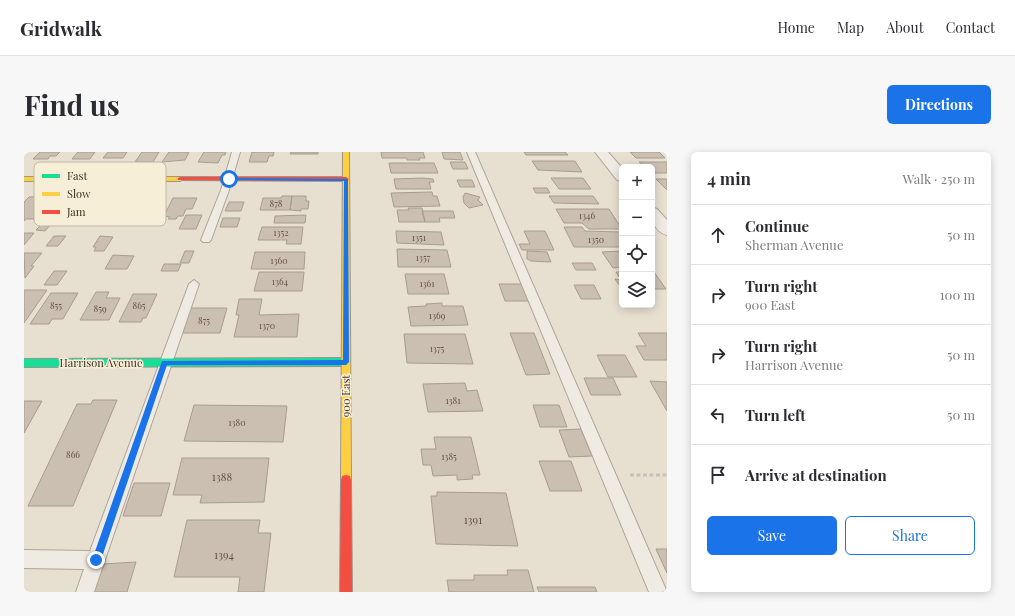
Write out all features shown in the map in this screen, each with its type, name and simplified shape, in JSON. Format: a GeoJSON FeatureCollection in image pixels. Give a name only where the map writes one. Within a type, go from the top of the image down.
{"type":"FeatureCollection","features":[{"type":"Feature","properties":{"kind":"street","name":"900 East"},"geometry":{"type":"LineString","coordinates":[[346,152],[346,592]]}},
{"type":"Feature","properties":{"kind":"street"},"geometry":{"type":"LineString","coordinates":[[601,152],[619,173]]}},
{"type":"Feature","properties":{"kind":"street"},"geometry":{"type":"LineString","coordinates":[[166,179],[346,179]]}},
{"type":"Feature","properties":{"kind":"street"},"geometry":{"type":"LineString","coordinates":[[655,216],[667,230]]}},
{"type":"Feature","properties":{"kind":"street","name":"Harrison Avenue"},"geometry":{"type":"LineString","coordinates":[[24,363],[346,362]]}},
{"type":"Feature","properties":{"kind":"lane"},"geometry":{"type":"LineString","coordinates":[[206,240],[229,179],[236,152]]}},
{"type":"Feature","properties":{"kind":"lane"},"geometry":{"type":"LineString","coordinates":[[471,152],[658,592]]}},
{"type":"Feature","properties":{"kind":"lane"},"geometry":{"type":"LineString","coordinates":[[85,592],[194,284]]}},
{"type":"Feature","properties":{"kind":"lane"},"geometry":{"type":"LineString","coordinates":[[24,559],[96,560]]}},
{"type":"Feature","properties":{"kind":"path"},"geometry":{"type":"LineString","coordinates":[[608,475],[667,475]]}},
{"type":"Feature","properties":{"kind":"building"},"geometry":{"type":"Polygon","coordinates":[[[40,152],[60,152],[56,156],[50,156],[48,159],[33,159],[40,152]]]}},
{"type":"Feature","properties":{"kind":"building"},"geometry":{"type":"Polygon","coordinates":[[[78,152],[95,152],[90,159],[72,159],[78,152]]]}},
{"type":"Feature","properties":{"kind":"building"},"geometry":{"type":"Polygon","coordinates":[[[108,152],[127,152],[123,158],[103,158],[108,152]]]}},
{"type":"Feature","properties":{"kind":"building"},"geometry":{"type":"Polygon","coordinates":[[[142,152],[159,152],[153,162],[135,162],[142,152]]]}},
{"type":"Feature","properties":{"kind":"building"},"geometry":{"type":"Polygon","coordinates":[[[169,152],[189,152],[185,160],[162,162],[169,152]]]}},
{"type":"Feature","properties":{"kind":"building"},"geometry":{"type":"Polygon","coordinates":[[[204,152],[226,152],[225,155],[222,155],[218,163],[198,162],[204,152]]]}},
{"type":"Feature","properties":{"kind":"building"},"geometry":{"type":"Polygon","coordinates":[[[252,152],[274,152],[273,156],[269,156],[267,162],[249,162],[252,152]]]}},
{"type":"Feature","properties":{"kind":"building"},"geometry":{"type":"Polygon","coordinates":[[[291,152],[318,152],[318,154],[290,154],[291,152]]]}},
{"type":"Feature","properties":{"kind":"building"},"geometry":{"type":"Polygon","coordinates":[[[381,152],[423,152],[425,158],[419,158],[420,160],[407,160],[407,158],[382,158],[381,152]]]}},
{"type":"Feature","properties":{"kind":"building"},"geometry":{"type":"Polygon","coordinates":[[[442,152],[460,152],[463,160],[444,159],[442,152]]]}},
{"type":"Feature","properties":{"kind":"building"},"geometry":{"type":"Polygon","coordinates":[[[524,152],[565,152],[568,155],[526,155],[524,152]]]}},
{"type":"Feature","properties":{"kind":"building"},"geometry":{"type":"Polygon","coordinates":[[[630,152],[659,152],[665,158],[636,158],[630,152]]]}},
{"type":"Feature","properties":{"kind":"building"},"geometry":{"type":"Polygon","coordinates":[[[532,161],[575,161],[582,172],[538,170],[532,161]]]}},
{"type":"Feature","properties":{"kind":"building"},"geometry":{"type":"Polygon","coordinates":[[[450,162],[465,162],[468,169],[453,169],[450,162]]]}},
{"type":"Feature","properties":{"kind":"building"},"geometry":{"type":"Polygon","coordinates":[[[639,162],[667,162],[667,173],[655,173],[655,164],[641,164],[639,162]]]}},
{"type":"Feature","properties":{"kind":"building"},"geometry":{"type":"Polygon","coordinates":[[[389,163],[434,163],[438,173],[391,173],[389,163]]]}},
{"type":"Feature","properties":{"kind":"building"},"geometry":{"type":"Polygon","coordinates":[[[551,178],[583,178],[591,189],[559,189],[551,178]]]}},
{"type":"Feature","properties":{"kind":"building"},"geometry":{"type":"Polygon","coordinates":[[[394,179],[433,179],[434,182],[429,182],[431,189],[396,189],[394,179]]]}},
{"type":"Feature","properties":{"kind":"building"},"geometry":{"type":"Polygon","coordinates":[[[656,179],[667,179],[667,190],[656,179]]]}},
{"type":"Feature","properties":{"kind":"building"},"geometry":{"type":"Polygon","coordinates":[[[457,180],[472,180],[475,187],[460,187],[457,180]]]}},
{"type":"Feature","properties":{"kind":"building"},"geometry":{"type":"Polygon","coordinates":[[[533,188],[547,188],[550,193],[536,193],[533,188]]]}},
{"type":"Feature","properties":{"kind":"building"},"geometry":{"type":"Polygon","coordinates":[[[432,192],[433,196],[437,196],[440,206],[394,207],[391,193],[432,192]]]}},
{"type":"Feature","properties":{"kind":"building"},"geometry":{"type":"Polygon","coordinates":[[[465,193],[480,197],[478,200],[483,205],[469,208],[464,203],[463,197],[465,193]]]}},
{"type":"Feature","properties":{"kind":"building"},"geometry":{"type":"Polygon","coordinates":[[[282,196],[292,196],[290,210],[260,210],[263,198],[281,198],[282,196]]]}},
{"type":"Feature","properties":{"kind":"building"},"geometry":{"type":"Polygon","coordinates":[[[292,196],[306,196],[306,201],[309,201],[308,209],[301,209],[301,211],[290,210],[292,196]]]}},
{"type":"Feature","properties":{"kind":"building"},"geometry":{"type":"Polygon","coordinates":[[[549,196],[593,196],[599,204],[554,203],[549,196]]]}},
{"type":"Feature","properties":{"kind":"building"},"geometry":{"type":"Polygon","coordinates":[[[29,197],[34,197],[34,219],[26,219],[24,221],[24,202],[29,197]]]}},
{"type":"Feature","properties":{"kind":"building"},"geometry":{"type":"Polygon","coordinates":[[[173,198],[197,198],[192,209],[186,209],[183,216],[178,216],[176,219],[168,219],[170,217],[166,216],[166,212],[173,198]]]}},
{"type":"Feature","properties":{"kind":"building"},"geometry":{"type":"Polygon","coordinates":[[[229,202],[244,202],[241,211],[225,211],[229,202]]]}},
{"type":"Feature","properties":{"kind":"building"},"geometry":{"type":"Polygon","coordinates":[[[408,208],[422,208],[425,222],[399,222],[397,210],[409,210],[408,208]]]}},
{"type":"Feature","properties":{"kind":"building"},"geometry":{"type":"Polygon","coordinates":[[[556,209],[609,209],[619,224],[619,229],[589,229],[582,223],[564,223],[556,209]]]}},
{"type":"Feature","properties":{"kind":"building"},"geometry":{"type":"Polygon","coordinates":[[[422,211],[453,211],[455,218],[439,218],[440,222],[425,222],[422,211]]]}},
{"type":"Feature","properties":{"kind":"building"},"geometry":{"type":"Polygon","coordinates":[[[186,215],[202,215],[196,229],[179,229],[186,215]]]}},
{"type":"Feature","properties":{"kind":"building"},"geometry":{"type":"Polygon","coordinates":[[[306,215],[305,223],[274,223],[275,216],[306,215]]]}},
{"type":"Feature","properties":{"kind":"building"},"geometry":{"type":"Polygon","coordinates":[[[223,218],[240,218],[237,227],[220,227],[223,218]]]}},
{"type":"Feature","properties":{"kind":"building"},"geometry":{"type":"Polygon","coordinates":[[[40,226],[49,226],[45,231],[36,230],[40,226]]]}},
{"type":"Feature","properties":{"kind":"building"},"geometry":{"type":"Polygon","coordinates":[[[262,227],[303,227],[301,244],[286,244],[287,240],[258,240],[262,227]]]}},
{"type":"Feature","properties":{"kind":"building"},"geometry":{"type":"Polygon","coordinates":[[[564,227],[582,227],[585,231],[619,232],[619,247],[574,247],[564,227]]]}},
{"type":"Feature","properties":{"kind":"building"},"geometry":{"type":"Polygon","coordinates":[[[396,231],[441,232],[444,245],[397,243],[396,231]]]}},
{"type":"Feature","properties":{"kind":"building"},"geometry":{"type":"Polygon","coordinates":[[[524,231],[545,231],[554,250],[522,250],[519,244],[530,244],[524,231]]]}},
{"type":"Feature","properties":{"kind":"building"},"geometry":{"type":"Polygon","coordinates":[[[24,233],[34,233],[24,245],[24,233]]]}},
{"type":"Feature","properties":{"kind":"building"},"geometry":{"type":"Polygon","coordinates":[[[54,236],[66,236],[58,246],[46,246],[54,236]]]}},
{"type":"Feature","properties":{"kind":"building"},"geometry":{"type":"Polygon","coordinates":[[[100,236],[113,237],[104,251],[94,251],[96,247],[93,247],[100,236]]]}},
{"type":"Feature","properties":{"kind":"building"},"geometry":{"type":"Polygon","coordinates":[[[397,249],[447,250],[451,267],[398,267],[397,249]]]}},
{"type":"Feature","properties":{"kind":"building"},"geometry":{"type":"Polygon","coordinates":[[[185,251],[194,251],[189,263],[180,263],[185,251]]]}},
{"type":"Feature","properties":{"kind":"building"},"geometry":{"type":"Polygon","coordinates":[[[527,251],[547,252],[551,262],[531,261],[527,259],[527,251]]]}},
{"type":"Feature","properties":{"kind":"building"},"geometry":{"type":"Polygon","coordinates":[[[619,251],[619,267],[613,268],[602,252],[619,251]]]}},
{"type":"Feature","properties":{"kind":"building"},"geometry":{"type":"Polygon","coordinates":[[[255,252],[305,252],[304,269],[251,269],[255,252]]]}},
{"type":"Feature","properties":{"kind":"building"},"geometry":{"type":"Polygon","coordinates":[[[24,253],[42,253],[31,266],[34,266],[25,278],[24,253]]]}},
{"type":"Feature","properties":{"kind":"building"},"geometry":{"type":"Polygon","coordinates":[[[113,255],[134,256],[127,269],[105,269],[113,255]]]}},
{"type":"Feature","properties":{"kind":"building"},"geometry":{"type":"Polygon","coordinates":[[[572,263],[592,263],[596,270],[576,270],[572,263]]]}},
{"type":"Feature","properties":{"kind":"building"},"geometry":{"type":"Polygon","coordinates":[[[164,264],[181,264],[178,271],[161,271],[164,264]]]}},
{"type":"Feature","properties":{"kind":"building"},"geometry":{"type":"Polygon","coordinates":[[[54,271],[67,271],[57,285],[44,285],[54,271]]]}},
{"type":"Feature","properties":{"kind":"building"},"geometry":{"type":"Polygon","coordinates":[[[259,272],[304,272],[302,291],[254,291],[259,272]]]}},
{"type":"Feature","properties":{"kind":"building"},"geometry":{"type":"Polygon","coordinates":[[[655,273],[666,289],[655,289],[655,273]]]}},
{"type":"Feature","properties":{"kind":"building"},"geometry":{"type":"Polygon","coordinates":[[[405,274],[444,274],[449,294],[408,294],[405,274]]]}},
{"type":"Feature","properties":{"kind":"building"},"geometry":{"type":"Polygon","coordinates":[[[615,279],[619,280],[619,285],[615,279]]]}},
{"type":"Feature","properties":{"kind":"building"},"geometry":{"type":"Polygon","coordinates":[[[499,284],[522,284],[529,301],[505,301],[499,284]]]}},
{"type":"Feature","properties":{"kind":"building"},"geometry":{"type":"Polygon","coordinates":[[[574,285],[594,285],[601,299],[581,299],[574,285]]]}},
{"type":"Feature","properties":{"kind":"building"},"geometry":{"type":"Polygon","coordinates":[[[24,290],[47,290],[24,323],[24,290]]]}},
{"type":"Feature","properties":{"kind":"building"},"geometry":{"type":"Polygon","coordinates":[[[96,292],[109,292],[106,298],[120,298],[109,320],[80,320],[96,292]]]}},
{"type":"Feature","properties":{"kind":"building"},"geometry":{"type":"Polygon","coordinates":[[[51,293],[78,293],[63,319],[52,319],[49,324],[30,324],[51,293]]]}},
{"type":"Feature","properties":{"kind":"building"},"geometry":{"type":"Polygon","coordinates":[[[133,294],[157,294],[146,318],[143,318],[141,322],[119,322],[133,294]]]}},
{"type":"Feature","properties":{"kind":"building"},"geometry":{"type":"Polygon","coordinates":[[[239,299],[262,299],[259,315],[299,314],[297,337],[234,337],[239,315],[236,315],[239,299]]]}},
{"type":"Feature","properties":{"kind":"building"},"geometry":{"type":"Polygon","coordinates":[[[442,303],[442,306],[463,306],[468,325],[411,326],[408,307],[442,303]]]}},
{"type":"Feature","properties":{"kind":"building"},"geometry":{"type":"Polygon","coordinates":[[[189,308],[227,308],[220,333],[181,333],[189,308]]]}},
{"type":"Feature","properties":{"kind":"building"},"geometry":{"type":"Polygon","coordinates":[[[510,333],[534,333],[550,374],[526,375],[510,333]]]}},
{"type":"Feature","properties":{"kind":"building"},"geometry":{"type":"Polygon","coordinates":[[[638,333],[667,333],[667,360],[644,360],[636,346],[646,346],[638,333]]]}},
{"type":"Feature","properties":{"kind":"building"},"geometry":{"type":"Polygon","coordinates":[[[404,334],[465,334],[473,364],[407,363],[404,334]]]}},
{"type":"Feature","properties":{"kind":"building"},"geometry":{"type":"Polygon","coordinates":[[[597,355],[625,355],[637,377],[608,377],[597,355]]]}},
{"type":"Feature","properties":{"kind":"building"},"geometry":{"type":"Polygon","coordinates":[[[584,378],[613,378],[621,395],[591,395],[584,378]]]}},
{"type":"Feature","properties":{"kind":"building"},"geometry":{"type":"Polygon","coordinates":[[[650,381],[667,382],[667,411],[650,381]]]}},
{"type":"Feature","properties":{"kind":"building"},"geometry":{"type":"Polygon","coordinates":[[[465,383],[467,391],[477,390],[483,411],[428,412],[423,384],[465,383]]]}},
{"type":"Feature","properties":{"kind":"building"},"geometry":{"type":"Polygon","coordinates":[[[93,400],[117,400],[73,506],[28,506],[77,404],[91,404],[93,400]]]}},
{"type":"Feature","properties":{"kind":"building"},"geometry":{"type":"Polygon","coordinates":[[[24,401],[42,401],[24,433],[24,401]]]}},
{"type":"Feature","properties":{"kind":"building"},"geometry":{"type":"Polygon","coordinates":[[[194,405],[287,406],[283,442],[184,441],[194,405]]]}},
{"type":"Feature","properties":{"kind":"building"},"geometry":{"type":"Polygon","coordinates":[[[533,405],[559,405],[567,427],[540,427],[533,405]]]}},
{"type":"Feature","properties":{"kind":"building"},"geometry":{"type":"Polygon","coordinates":[[[581,429],[592,456],[569,457],[559,430],[581,429]]]}},
{"type":"Feature","properties":{"kind":"building"},"geometry":{"type":"Polygon","coordinates":[[[434,437],[471,437],[480,475],[472,475],[473,479],[457,480],[457,475],[433,476],[431,465],[423,465],[421,449],[436,449],[434,437]]]}},
{"type":"Feature","properties":{"kind":"building"},"geometry":{"type":"Polygon","coordinates":[[[182,458],[269,458],[264,502],[200,503],[202,495],[173,495],[182,458]]]}},
{"type":"Feature","properties":{"kind":"building"},"geometry":{"type":"Polygon","coordinates":[[[539,461],[571,461],[582,491],[550,491],[539,461]]]}},
{"type":"Feature","properties":{"kind":"building"},"geometry":{"type":"Polygon","coordinates":[[[134,483],[170,483],[161,516],[123,516],[134,483]]]}},
{"type":"Feature","properties":{"kind":"building"},"geometry":{"type":"Polygon","coordinates":[[[437,492],[506,493],[518,546],[436,544],[431,496],[437,496],[437,492]]]}},
{"type":"Feature","properties":{"kind":"building"},"geometry":{"type":"Polygon","coordinates":[[[187,520],[260,520],[258,533],[271,533],[264,592],[238,592],[240,577],[174,577],[187,520]]]}},
{"type":"Feature","properties":{"kind":"building"},"geometry":{"type":"Polygon","coordinates":[[[656,549],[667,549],[667,573],[656,549]]]}},
{"type":"Feature","properties":{"kind":"building"},"geometry":{"type":"Polygon","coordinates":[[[136,562],[127,592],[94,592],[103,564],[136,562]]]}},
{"type":"Feature","properties":{"kind":"building"},"geometry":{"type":"Polygon","coordinates":[[[507,570],[528,570],[534,592],[449,592],[447,580],[474,580],[474,575],[508,575],[507,570]]]}},
{"type":"Feature","properties":{"kind":"building"},"geometry":{"type":"Polygon","coordinates":[[[537,587],[595,587],[597,592],[539,592],[537,587]]]}},
{"type":"Feature","properties":{"kind":"traffic: fast"},"geometry":{"type":"LineString","coordinates":[[24,363],[346,362]]}},
{"type":"Feature","properties":{"kind":"traffic: slow"},"geometry":{"type":"LineString","coordinates":[[346,152],[346,480]]}},
{"type":"Feature","properties":{"kind":"traffic: slow"},"geometry":{"type":"LineString","coordinates":[[24,179],[34,179]]}},
{"type":"Feature","properties":{"kind":"traffic: slow"},"geometry":{"type":"LineString","coordinates":[[166,179],[180,179]]}},
{"type":"Feature","properties":{"kind":"traffic: jam"},"geometry":{"type":"LineString","coordinates":[[180,179],[346,179]]}},
{"type":"Feature","properties":{"kind":"traffic: jam"},"geometry":{"type":"LineString","coordinates":[[346,480],[346,592]]}},
{"type":"Feature","properties":{"kind":"route"},"geometry":{"type":"LineString","coordinates":[[96,560],[165,363],[346,362],[346,179],[229,179]]}}]}
